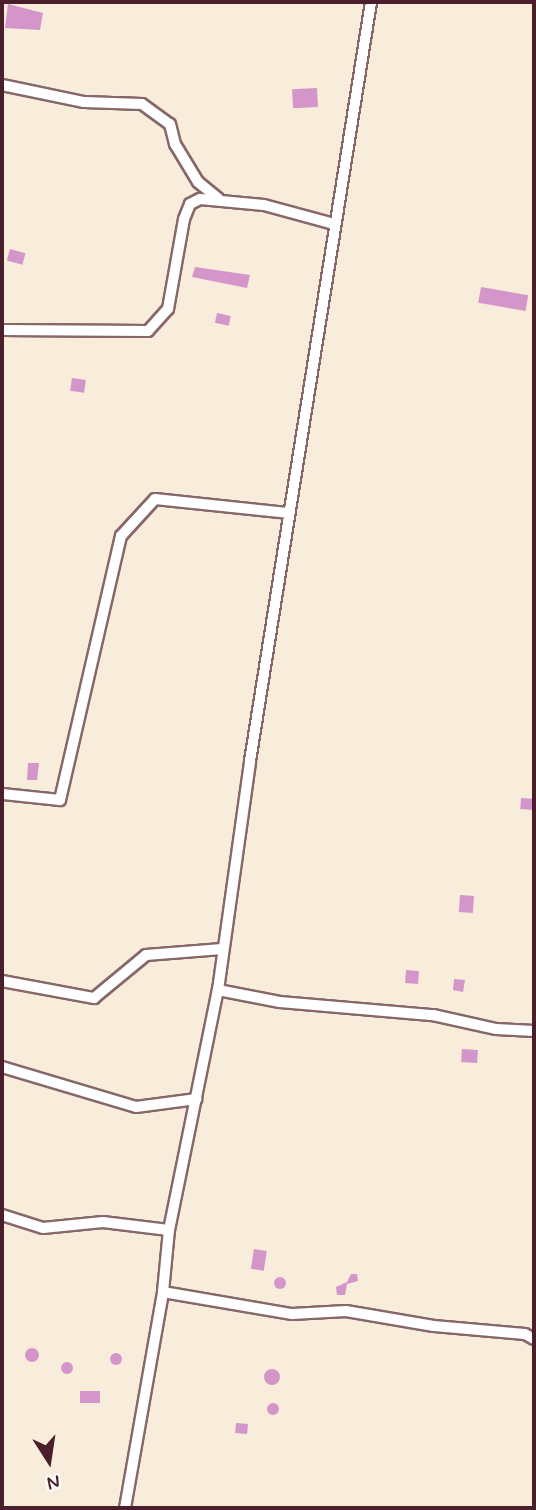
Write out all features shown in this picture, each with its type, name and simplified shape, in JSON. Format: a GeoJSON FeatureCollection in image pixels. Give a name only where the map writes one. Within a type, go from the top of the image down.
{"type":"FeatureCollection","features":[{"type":"Feature","properties":{"kind":"street"},"geometry":{"type":"LineString","coordinates":[[125,1508],[163,1292],[169,1230],[218,990],[222,948],[289,513],[371,2]]}},
{"type":"Feature","properties":{"kind":"street"},"geometry":{"type":"LineString","coordinates":[[2,85],[84,102],[142,104],[170,124],[175,144],[198,182],[218,198]]}},
{"type":"Feature","properties":{"kind":"street"},"geometry":{"type":"LineString","coordinates":[[2,330],[148,331],[168,309],[190,204],[218,198],[334,224]]}},
{"type":"Feature","properties":{"kind":"street"},"geometry":{"type":"LineString","coordinates":[[2,794],[61,800],[121,536],[155,499],[289,513]]}},
{"type":"Feature","properties":{"kind":"street"},"geometry":{"type":"LineString","coordinates":[[2,981],[94,998],[146,955],[222,948]]}},
{"type":"Feature","properties":{"kind":"street"},"geometry":{"type":"LineString","coordinates":[[218,990],[280,1002],[433,1015],[496,1028],[534,1031]]}},
{"type":"Feature","properties":{"kind":"street"},"geometry":{"type":"LineString","coordinates":[[2,1068],[136,1107],[196,1099]]}},
{"type":"Feature","properties":{"kind":"street"},"geometry":{"type":"LineString","coordinates":[[2,1215],[43,1228],[103,1222],[169,1230]]}},
{"type":"Feature","properties":{"kind":"street"},"geometry":{"type":"LineString","coordinates":[[163,1292],[292,1314],[346,1311],[434,1326],[525,1334],[534,1339]]}},
{"type":"Feature","properties":{"kind":"building"},"geometry":{"type":"Polygon","coordinates":[[[8,4],[43,13],[40,30],[5,28],[8,4]]]}},
{"type":"Feature","properties":{"kind":"building"},"geometry":{"type":"Polygon","coordinates":[[[317,88],[318,107],[293,108],[292,89],[317,88]]]}},
{"type":"Feature","properties":{"kind":"building"},"geometry":{"type":"Polygon","coordinates":[[[10,249],[25,253],[22,265],[7,261],[10,249]]]}},
{"type":"Feature","properties":{"kind":"building"},"geometry":{"type":"Polygon","coordinates":[[[195,267],[250,275],[247,288],[192,277],[195,267]]]}},
{"type":"Feature","properties":{"kind":"building"},"geometry":{"type":"Polygon","coordinates":[[[481,287],[528,295],[525,311],[478,303],[481,287]]]}},
{"type":"Feature","properties":{"kind":"building"},"geometry":{"type":"Polygon","coordinates":[[[217,313],[231,316],[229,326],[215,323],[217,313]]]}},
{"type":"Feature","properties":{"kind":"building"},"geometry":{"type":"Polygon","coordinates":[[[72,378],[86,380],[84,393],[70,391],[72,378]]]}},
{"type":"Feature","properties":{"kind":"building"},"geometry":{"type":"Polygon","coordinates":[[[28,763],[39,763],[37,780],[27,780],[28,763]]]}},
{"type":"Feature","properties":{"kind":"building"},"geometry":{"type":"Polygon","coordinates":[[[521,798],[534,799],[533,810],[520,809],[521,798]]]}},
{"type":"Feature","properties":{"kind":"building"},"geometry":{"type":"Polygon","coordinates":[[[460,895],[474,896],[473,913],[459,912],[460,895]]]}},
{"type":"Feature","properties":{"kind":"building"},"geometry":{"type":"Polygon","coordinates":[[[406,970],[419,971],[418,984],[405,983],[406,970]]]}},
{"type":"Feature","properties":{"kind":"building"},"geometry":{"type":"Polygon","coordinates":[[[454,979],[465,980],[463,992],[453,990],[454,979]]]}},
{"type":"Feature","properties":{"kind":"building"},"geometry":{"type":"Polygon","coordinates":[[[462,1049],[478,1050],[477,1063],[461,1062],[462,1049]]]}},
{"type":"Feature","properties":{"kind":"building"},"geometry":{"type":"Polygon","coordinates":[[[254,1249],[267,1251],[264,1271],[251,1269],[254,1249]]]}},
{"type":"Feature","properties":{"kind":"building"},"geometry":{"type":"Polygon","coordinates":[[[351,1274],[357,1274],[358,1281],[347,1284],[345,1295],[337,1295],[336,1287],[347,1282],[351,1274]]]}},
{"type":"Feature","properties":{"kind":"building"},"geometry":{"type":"Polygon","coordinates":[[[275,1278],[285,1278],[285,1288],[275,1288],[275,1278]]]}},
{"type":"Feature","properties":{"kind":"building"},"geometry":{"type":"Polygon","coordinates":[[[32,1348],[37,1350],[37,1360],[32,1362],[27,1360],[25,1355],[27,1350],[32,1348]]]}},
{"type":"Feature","properties":{"kind":"building"},"geometry":{"type":"Polygon","coordinates":[[[116,1353],[122,1359],[116,1365],[110,1359],[116,1353]]]}},
{"type":"Feature","properties":{"kind":"building"},"geometry":{"type":"Polygon","coordinates":[[[67,1362],[73,1368],[67,1374],[61,1368],[67,1362]]]}},
{"type":"Feature","properties":{"kind":"building"},"geometry":{"type":"Polygon","coordinates":[[[272,1369],[278,1371],[278,1383],[272,1385],[266,1383],[264,1377],[266,1371],[272,1369]]]}},
{"type":"Feature","properties":{"kind":"building"},"geometry":{"type":"Polygon","coordinates":[[[80,1391],[100,1391],[100,1403],[80,1403],[80,1391]]]}},
{"type":"Feature","properties":{"kind":"building"},"geometry":{"type":"Polygon","coordinates":[[[273,1403],[279,1409],[273,1415],[267,1409],[273,1403]]]}},
{"type":"Feature","properties":{"kind":"building"},"geometry":{"type":"Polygon","coordinates":[[[236,1423],[248,1424],[247,1434],[235,1433],[236,1423]]]}}]}
